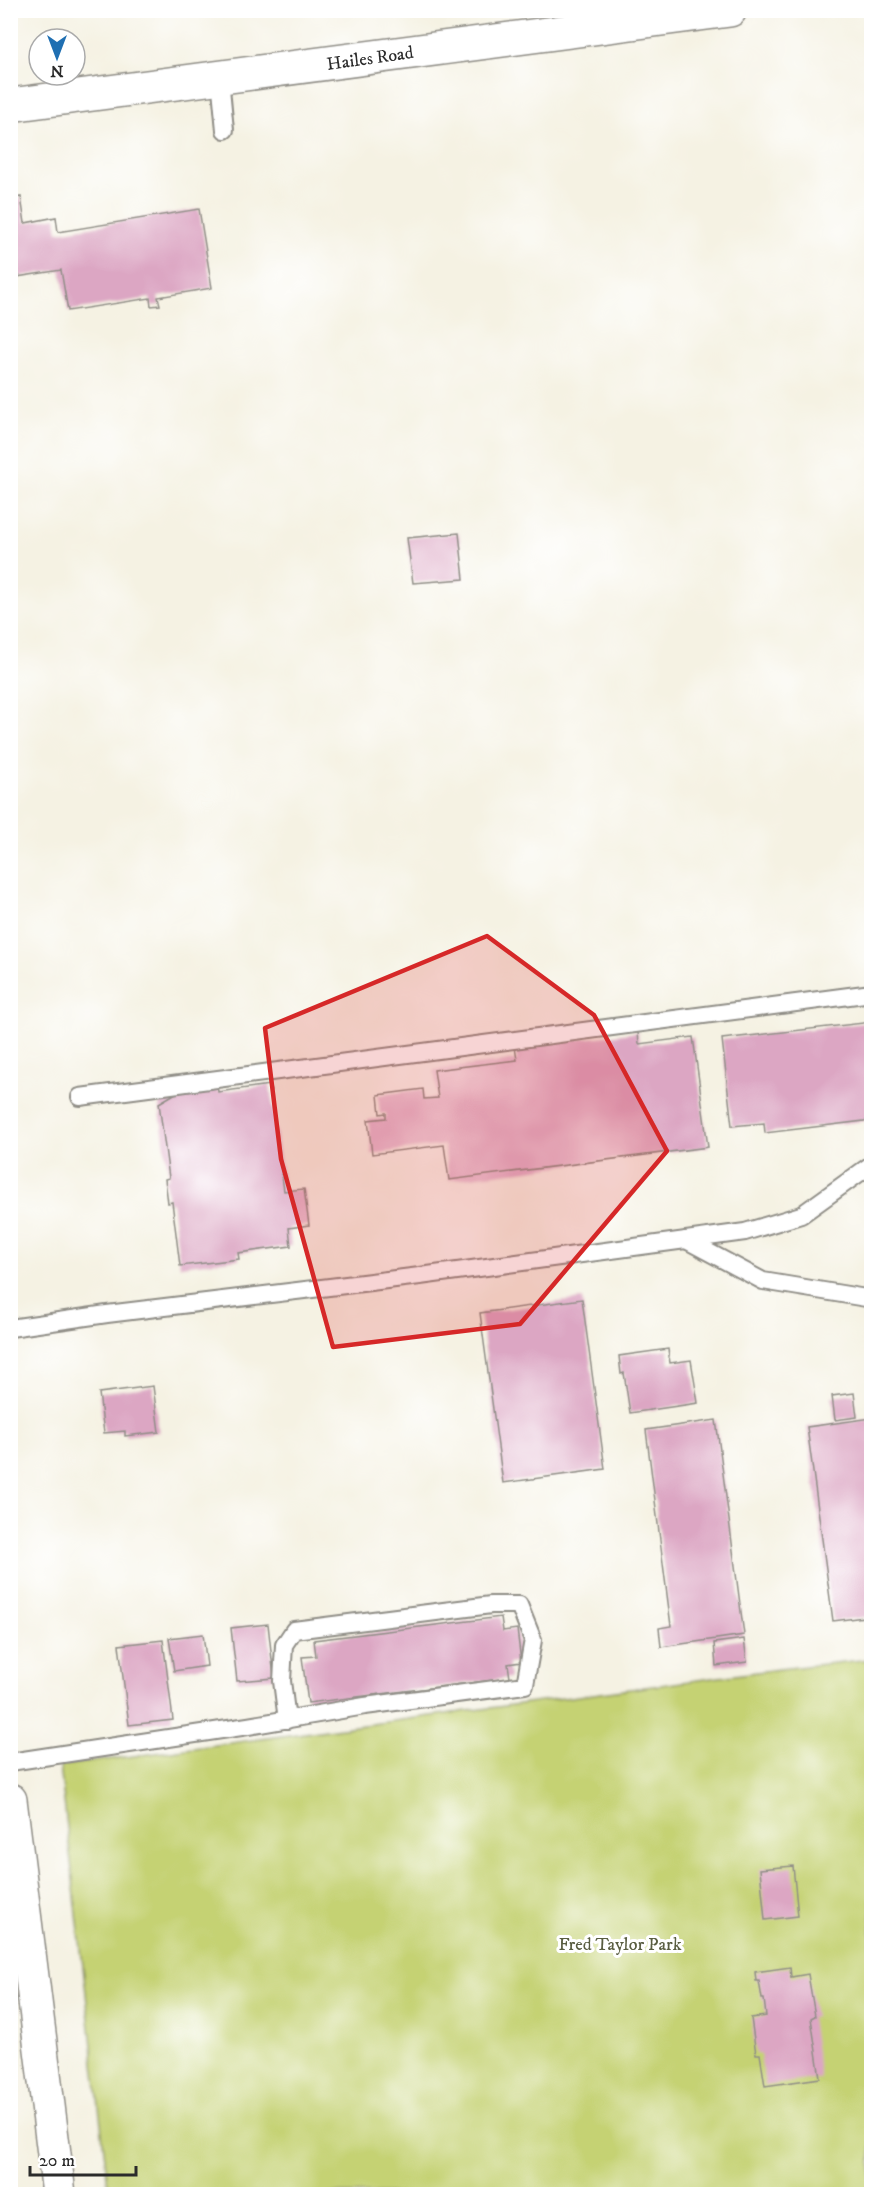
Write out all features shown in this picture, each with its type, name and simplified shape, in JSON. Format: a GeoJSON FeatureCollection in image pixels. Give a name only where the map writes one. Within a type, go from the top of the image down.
{"type":"FeatureCollection","features":[{"type":"Feature","properties":{"kind":"street","name":"Hailes Road"},"geometry":{"type":"LineString","coordinates":[[10,105],[730,10]]}},
{"type":"Feature","properties":{"kind":"street"},"geometry":{"type":"LineString","coordinates":[[10,1800],[58,2194]]}},
{"type":"Feature","properties":{"kind":"lane"},"geometry":{"type":"LineString","coordinates":[[220,78],[225,130]]}},
{"type":"Feature","properties":{"kind":"lane"},"geometry":{"type":"LineString","coordinates":[[80,1097],[872,993]]}},
{"type":"Feature","properties":{"kind":"lane"},"geometry":{"type":"LineString","coordinates":[[10,1328],[745,1232],[801,1215],[872,1164]]}},
{"type":"Feature","properties":{"kind":"lane"},"geometry":{"type":"LineString","coordinates":[[686,1240],[763,1281],[872,1299]]}},
{"type":"Feature","properties":{"kind":"lane"},"geometry":{"type":"LineString","coordinates":[[10,1762],[287,1720],[365,1706],[525,1685],[534,1640],[519,1605],[491,1605],[294,1630],[284,1645],[282,1681],[287,1720]]}},
{"type":"Feature","properties":{"kind":"highlighted area"},"geometry":{"type":"Polygon","coordinates":[[[487,936],[594,1015],[667,1151],[520,1324],[333,1347],[281,1159],[265,1028],[487,936]]]}},
{"type":"Feature","properties":{"kind":"green space","name":"Fred Taylor Park"},"geometry":{"type":"Polygon","coordinates":[[[871,1659],[871,2194],[109,2194],[60,1766],[779,1669],[871,1659]]]}},
{"type":"Feature","properties":{"kind":"building"},"geometry":{"type":"Polygon","coordinates":[[[21,197],[25,223],[56,217],[58,232],[199,209],[212,288],[158,297],[160,305],[151,306],[150,298],[68,311],[61,270],[10,278],[10,199],[21,197]]]}},
{"type":"Feature","properties":{"kind":"building"},"geometry":{"type":"Polygon","coordinates":[[[459,533],[464,579],[413,583],[407,538],[459,533]]]}},
{"type":"Feature","properties":{"kind":"building"},"geometry":{"type":"Polygon","coordinates":[[[872,1022],[872,1120],[765,1133],[764,1123],[732,1126],[722,1039],[872,1022]]]}},
{"type":"Feature","properties":{"kind":"building"},"geometry":{"type":"Polygon","coordinates":[[[638,1032],[639,1044],[693,1037],[708,1147],[449,1180],[444,1145],[372,1154],[368,1120],[386,1118],[386,1113],[380,1114],[378,1095],[423,1089],[424,1099],[438,1098],[434,1070],[517,1060],[515,1047],[638,1032]]]}},
{"type":"Feature","properties":{"kind":"building"},"geometry":{"type":"Polygon","coordinates":[[[217,1085],[218,1092],[270,1085],[284,1191],[304,1189],[309,1225],[289,1228],[291,1246],[238,1253],[239,1259],[180,1266],[172,1202],[168,1203],[165,1179],[169,1178],[159,1103],[183,1089],[217,1085]]]}},
{"type":"Feature","properties":{"kind":"building"},"geometry":{"type":"Polygon","coordinates":[[[582,1299],[605,1469],[503,1483],[480,1313],[582,1299]]]}},
{"type":"Feature","properties":{"kind":"building"},"geometry":{"type":"Polygon","coordinates":[[[668,1349],[670,1363],[691,1360],[698,1403],[630,1413],[619,1356],[668,1349]]]}},
{"type":"Feature","properties":{"kind":"building"},"geometry":{"type":"Polygon","coordinates":[[[153,1386],[159,1432],[125,1436],[125,1431],[104,1433],[99,1393],[153,1386]]]}},
{"type":"Feature","properties":{"kind":"building"},"geometry":{"type":"Polygon","coordinates":[[[854,1393],[857,1417],[835,1420],[832,1396],[854,1393]]]}},
{"type":"Feature","properties":{"kind":"building"},"geometry":{"type":"Polygon","coordinates":[[[872,1418],[872,1616],[833,1621],[807,1427],[872,1418]]]}},
{"type":"Feature","properties":{"kind":"building"},"geometry":{"type":"Polygon","coordinates":[[[716,1420],[744,1635],[661,1647],[659,1628],[671,1626],[646,1430],[716,1420]]]}},
{"type":"Feature","properties":{"kind":"building"},"geometry":{"type":"Polygon","coordinates":[[[501,1617],[503,1631],[517,1629],[521,1662],[508,1664],[510,1678],[308,1703],[302,1657],[316,1656],[314,1640],[501,1617]]]}},
{"type":"Feature","properties":{"kind":"building"},"geometry":{"type":"Polygon","coordinates":[[[268,1624],[274,1678],[237,1681],[231,1628],[268,1624]]]}},
{"type":"Feature","properties":{"kind":"building"},"geometry":{"type":"Polygon","coordinates":[[[203,1634],[207,1666],[174,1671],[169,1638],[203,1634]]]}},
{"type":"Feature","properties":{"kind":"building"},"geometry":{"type":"Polygon","coordinates":[[[744,1639],[747,1662],[716,1666],[714,1643],[744,1639]]]}},
{"type":"Feature","properties":{"kind":"building"},"geometry":{"type":"Polygon","coordinates":[[[163,1640],[173,1720],[129,1725],[119,1645],[163,1640]]]}},
{"type":"Feature","properties":{"kind":"building"},"geometry":{"type":"Polygon","coordinates":[[[793,1866],[798,1916],[765,1920],[760,1869],[793,1866]]]}},
{"type":"Feature","properties":{"kind":"building"},"geometry":{"type":"Polygon","coordinates":[[[790,1967],[791,1977],[808,1974],[815,2016],[811,2018],[820,2078],[765,2086],[760,2054],[756,2054],[751,2018],[766,2016],[764,1999],[762,1999],[759,1981],[756,1981],[755,1972],[790,1967]]]}}]}
